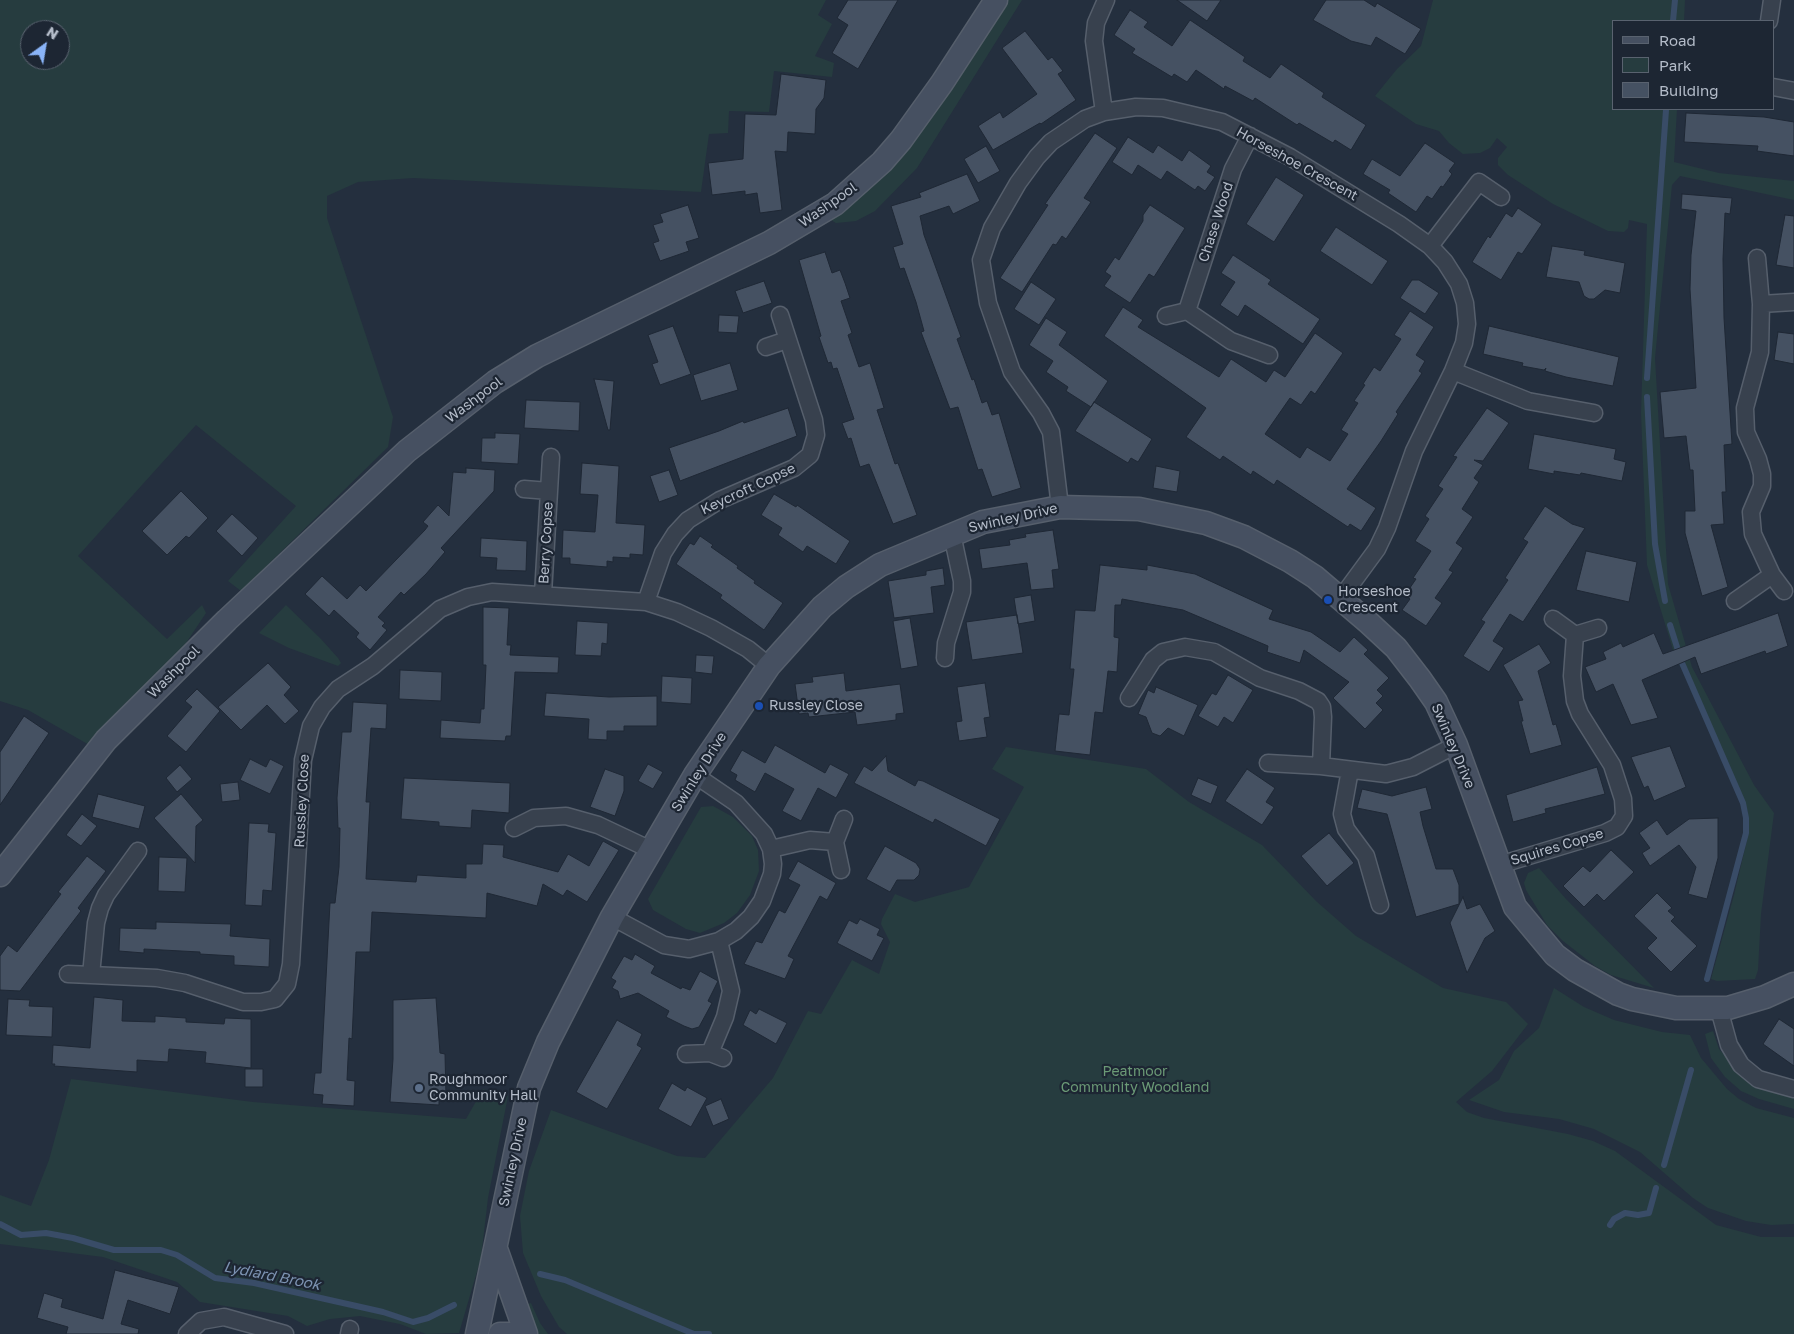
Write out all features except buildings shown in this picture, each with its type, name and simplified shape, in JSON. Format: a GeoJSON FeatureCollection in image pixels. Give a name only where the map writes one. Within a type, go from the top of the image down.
{"type":"FeatureCollection","features":[{"type":"Feature","properties":{"kind":"street","name":"Washpool"},"geometry":{"type":"LineString","coordinates":[[0,875],[106,740],[227,620],[407,451],[495,382],[537,356],[769,243],[834,204],[875,169],[901,140],[942,83],[996,0]]}},
{"type":"Feature","properties":{"kind":"street"},"geometry":{"type":"LineString","coordinates":[[1104,112],[1094,41],[1096,23],[1106,0]]}},
{"type":"Feature","properties":{"kind":"street"},"geometry":{"type":"LineString","coordinates":[[1769,20],[1772,0]]}},
{"type":"Feature","properties":{"kind":"street"},"geometry":{"type":"LineString","coordinates":[[1774,87],[1794,90]]}},
{"type":"Feature","properties":{"kind":"street","name":"Horseshoe Crescent"},"geometry":{"type":"LineString","coordinates":[[1060,506],[1051,432],[1041,413],[1012,372],[988,303],[982,260],[992,228],[1018,183],[1036,157],[1066,130],[1104,112],[1136,107],[1163,108],[1222,122],[1347,191],[1430,246],[1445,262],[1459,284],[1465,303],[1467,324],[1464,343],[1453,371],[1414,451],[1387,528],[1377,549],[1341,598]]}},
{"type":"Feature","properties":{"kind":"street","name":"Chase Wood"},"geometry":{"type":"LineString","coordinates":[[1187,311],[1233,169],[1250,136]]}},
{"type":"Feature","properties":{"kind":"street"},"geometry":{"type":"LineString","coordinates":[[1430,246],[1480,182],[1500,197]]}},
{"type":"Feature","properties":{"kind":"street"},"geometry":{"type":"LineString","coordinates":[[1757,258],[1761,304],[1760,352],[1747,396],[1744,420],[1746,432],[1760,464],[1762,486],[1751,512],[1751,522],[1756,541],[1772,575],[1784,591]]}},
{"type":"Feature","properties":{"kind":"street"},"geometry":{"type":"LineString","coordinates":[[1761,304],[1794,302]]}},
{"type":"Feature","properties":{"kind":"street"},"geometry":{"type":"LineString","coordinates":[[1166,316],[1187,311],[1231,341],[1269,355]]}},
{"type":"Feature","properties":{"kind":"street","name":"Keycroft Copse"},"geometry":{"type":"LineString","coordinates":[[646,602],[663,553],[674,534],[688,520],[720,500],[794,468],[810,455],[816,435],[814,420],[780,315]]}},
{"type":"Feature","properties":{"kind":"street"},"geometry":{"type":"LineString","coordinates":[[766,347],[787,340]]}},
{"type":"Feature","properties":{"kind":"street"},"geometry":{"type":"LineString","coordinates":[[1453,371],[1528,401],[1594,414]]}},
{"type":"Feature","properties":{"kind":"street","name":"Berry Copse"},"geometry":{"type":"LineString","coordinates":[[543,594],[551,457]]}},
{"type":"Feature","properties":{"kind":"street","name":"Berry Copse"},"geometry":{"type":"LineString","coordinates":[[524,489],[549,491]]}},
{"type":"Feature","properties":{"kind":"street","name":"Swinley Drive"},"geometry":{"type":"LineString","coordinates":[[476,1334],[496,1248],[528,1088],[566,1006],[612,917],[695,776],[769,666],[822,607],[846,587],[880,565],[983,522],[1060,506],[1139,509],[1206,523],[1244,537],[1290,561],[1341,598],[1396,648],[1436,702],[1456,745],[1515,908],[1555,955],[1597,984],[1632,999],[1676,1008],[1719,1009],[1745,1004],[1794,984]]}},
{"type":"Feature","properties":{"kind":"street"},"geometry":{"type":"LineString","coordinates":[[945,658],[946,644],[957,611],[962,586],[952,534]]}},
{"type":"Feature","properties":{"kind":"street"},"geometry":{"type":"LineString","coordinates":[[1735,601],[1772,575]]}},
{"type":"Feature","properties":{"kind":"street","name":"Russley Close"},"geometry":{"type":"LineString","coordinates":[[68,974],[157,978],[184,983],[243,1002],[261,1002],[275,999],[287,984],[292,964],[303,760],[311,726],[322,707],[338,689],[373,666],[426,619],[452,602],[492,592],[646,602],[677,612],[711,628],[748,649],[769,666]]}},
{"type":"Feature","properties":{"kind":"street"},"geometry":{"type":"LineString","coordinates":[[1553,620],[1575,635],[1598,628]]}},
{"type":"Feature","properties":{"kind":"street","name":"Squires Copse"},"geometry":{"type":"LineString","coordinates":[[1499,865],[1605,833],[1617,827],[1624,816],[1623,799],[1612,765],[1580,714],[1575,701],[1572,676],[1575,635]]}},
{"type":"Feature","properties":{"kind":"street"},"geometry":{"type":"LineString","coordinates":[[1129,698],[1153,660],[1163,652],[1185,647],[1214,652],[1260,678],[1300,691],[1318,701],[1322,707],[1323,717],[1321,766]]}},
{"type":"Feature","properties":{"kind":"street"},"geometry":{"type":"LineString","coordinates":[[1268,763],[1321,766],[1377,774],[1394,773],[1413,767],[1456,745]]}},
{"type":"Feature","properties":{"kind":"street"},"geometry":{"type":"LineString","coordinates":[[1350,770],[1342,814],[1346,828],[1366,856],[1380,905]]}},
{"type":"Feature","properties":{"kind":"street"},"geometry":{"type":"LineString","coordinates":[[612,917],[652,940],[676,948],[689,949],[719,941],[744,924],[762,901],[772,874],[771,849],[758,825],[747,813],[722,792],[695,776]]}},
{"type":"Feature","properties":{"kind":"street"},"geometry":{"type":"LineString","coordinates":[[514,828],[534,818],[566,816],[598,825],[651,850]]}},
{"type":"Feature","properties":{"kind":"street"},"geometry":{"type":"LineString","coordinates":[[841,870],[835,842],[844,819]]}},
{"type":"Feature","properties":{"kind":"street"},"geometry":{"type":"LineString","coordinates":[[771,849],[810,840],[835,842]]}},
{"type":"Feature","properties":{"kind":"street"},"geometry":{"type":"LineString","coordinates":[[91,975],[96,923],[100,908],[106,895],[138,851]]}},
{"type":"Feature","properties":{"kind":"street"},"geometry":{"type":"LineString","coordinates":[[686,1054],[717,1056],[731,990],[719,941]]}},
{"type":"Feature","properties":{"kind":"street"},"geometry":{"type":"LineString","coordinates":[[1719,1009],[1729,1045],[1741,1065],[1758,1079],[1794,1089]]}},
{"type":"Feature","properties":{"kind":"street"},"geometry":{"type":"LineString","coordinates":[[496,1248],[526,1334]]}},
{"type":"Feature","properties":{"kind":"street"},"geometry":{"type":"LineString","coordinates":[[187,1334],[201,1321],[224,1317],[285,1334]]}},
{"type":"Feature","properties":{"kind":"street"},"geometry":{"type":"LineString","coordinates":[[500,1334],[513,1334]]}},
{"type":"Feature","properties":{"kind":"green space"},"geometry":{"type":"Polygon","coordinates":[[[0,0],[826,0],[818,15],[832,24],[815,56],[834,63],[832,77],[774,71],[769,112],[729,111],[728,133],[709,134],[701,192],[413,178],[358,182],[327,196],[327,218],[393,417],[388,447],[241,591],[228,581],[296,506],[196,425],[78,556],[167,639],[202,605],[206,613],[184,646],[91,746],[28,710],[0,701],[0,0]]]}},
{"type":"Feature","properties":{"kind":"green space"},"geometry":{"type":"Polygon","coordinates":[[[1004,0],[1022,0],[917,168],[875,211],[856,221],[836,223],[831,220],[833,214],[1004,0]]]}},
{"type":"Feature","properties":{"kind":"green space"},"geometry":{"type":"Polygon","coordinates":[[[1433,0],[1685,0],[1684,20],[1612,20],[1612,110],[1677,110],[1674,162],[1719,173],[1794,181],[1794,200],[1680,176],[1672,185],[1655,358],[1668,584],[1692,667],[1754,785],[1774,813],[1761,914],[1758,970],[1755,979],[1717,981],[1711,979],[1747,840],[1748,812],[1674,653],[1647,565],[1641,413],[1647,224],[1629,220],[1628,228],[1624,232],[1608,231],[1553,204],[1508,175],[1498,165],[1498,158],[1507,147],[1497,138],[1490,148],[1480,153],[1463,154],[1449,143],[1439,131],[1416,124],[1375,96],[1397,69],[1421,46],[1433,0]]]}},
{"type":"Feature","properties":{"kind":"green space"},"geometry":{"type":"Polygon","coordinates":[[[286,605],[338,658],[341,663],[338,666],[289,648],[259,633],[286,605]]]}},
{"type":"Feature","properties":{"kind":"green space","name":"Peatmoor Community Woodland"},"geometry":{"type":"Polygon","coordinates":[[[1006,747],[1146,769],[1189,802],[1262,845],[1316,901],[1356,936],[1443,988],[1506,1002],[1528,1024],[1492,1071],[1456,1102],[1467,1112],[1484,1118],[1568,1134],[1593,1141],[1615,1151],[1716,1225],[1761,1237],[1794,1237],[1794,1334],[567,1334],[559,1327],[541,1296],[523,1253],[520,1216],[529,1171],[551,1110],[677,1156],[705,1158],[773,1078],[808,1011],[821,1014],[852,960],[879,974],[890,942],[881,924],[882,919],[895,894],[915,902],[969,887],[1024,787],[992,769],[1006,747]]]}},
{"type":"Feature","properties":{"kind":"green space"},"geometry":{"type":"Polygon","coordinates":[[[713,806],[733,817],[752,836],[758,850],[759,871],[750,895],[737,913],[724,923],[700,933],[686,929],[653,910],[648,899],[701,807],[713,806]]]}},
{"type":"Feature","properties":{"kind":"green space"},"geometry":{"type":"Polygon","coordinates":[[[1539,868],[1566,899],[1654,988],[1611,975],[1595,966],[1563,941],[1547,925],[1526,890],[1524,883],[1528,873],[1539,868]]]}},
{"type":"Feature","properties":{"kind":"green space"},"geometry":{"type":"Polygon","coordinates":[[[1554,988],[1584,1007],[1614,1020],[1662,1032],[1690,1035],[1701,1058],[1727,1089],[1739,1099],[1756,1108],[1794,1118],[1794,1224],[1771,1225],[1746,1221],[1708,1208],[1693,1198],[1640,1152],[1594,1129],[1559,1119],[1504,1112],[1469,1100],[1499,1080],[1514,1051],[1539,1028],[1554,988]]]}},
{"type":"Feature","properties":{"kind":"green space"},"geometry":{"type":"Polygon","coordinates":[[[1713,1031],[1719,1049],[1746,1079],[1794,1094],[1794,1109],[1759,1099],[1741,1091],[1725,1077],[1711,1058],[1705,1034],[1713,1031]]]}},
{"type":"Feature","properties":{"kind":"green space"},"geometry":{"type":"Polygon","coordinates":[[[71,1079],[253,1102],[466,1119],[483,1089],[508,1096],[488,1198],[481,1258],[459,1333],[426,1334],[400,1324],[360,1316],[330,1319],[307,1326],[288,1316],[200,1302],[177,1282],[103,1257],[0,1244],[0,1195],[31,1206],[49,1160],[71,1079]]]}},
{"type":"Feature","properties":{"kind":"green space"},"geometry":{"type":"Polygon","coordinates":[[[531,1303],[540,1323],[548,1334],[538,1334],[525,1305],[531,1303]]]}},
{"type":"Feature","properties":{"kind":"waterway"},"geometry":{"type":"LineString","coordinates":[[1673,20],[1675,0]]}},
{"type":"Feature","properties":{"kind":"waterway"},"geometry":{"type":"LineString","coordinates":[[1647,378],[1666,110]]}},
{"type":"Feature","properties":{"kind":"waterway"},"geometry":{"type":"LineString","coordinates":[[1647,397],[1655,544],[1665,601]]}},
{"type":"Feature","properties":{"kind":"waterway"},"geometry":{"type":"LineString","coordinates":[[1670,625],[1682,663],[1743,803],[1746,818],[1746,833],[1707,979]]}},
{"type":"Feature","properties":{"kind":"waterway"},"geometry":{"type":"LineString","coordinates":[[1664,1165],[1691,1070]]}},
{"type":"Feature","properties":{"kind":"waterway"},"geometry":{"type":"LineString","coordinates":[[1610,1225],[1614,1219],[1625,1213],[1638,1215],[1649,1213],[1656,1188]]}},
{"type":"Feature","properties":{"kind":"waterway","name":"Lydiard Brook"},"geometry":{"type":"LineString","coordinates":[[0,1224],[21,1235],[46,1233],[73,1238],[114,1250],[161,1250],[177,1255],[215,1278],[254,1283],[383,1312],[413,1322],[428,1318],[454,1305]]}},
{"type":"Feature","properties":{"kind":"waterway","name":"Lydiard Brook"},"geometry":{"type":"LineString","coordinates":[[540,1274],[565,1280],[694,1334]]}},
{"type":"Feature","properties":{"kind":"waterway","name":"Lydiard Brook"},"geometry":{"type":"LineString","coordinates":[[695,1334],[709,1334]]}},
{"type":"Feature","properties":{"kind":"place","name":"Horseshoe Crescent"},"geometry":{"type":"Point","coordinates":[1328,600]}},
{"type":"Feature","properties":{"kind":"place","name":"Russley Close"},"geometry":{"type":"Point","coordinates":[759,706]}},
{"type":"Feature","properties":{"kind":"place","name":"Roughmoor Community Hall"},"geometry":{"type":"Point","coordinates":[419,1088]}}]}
